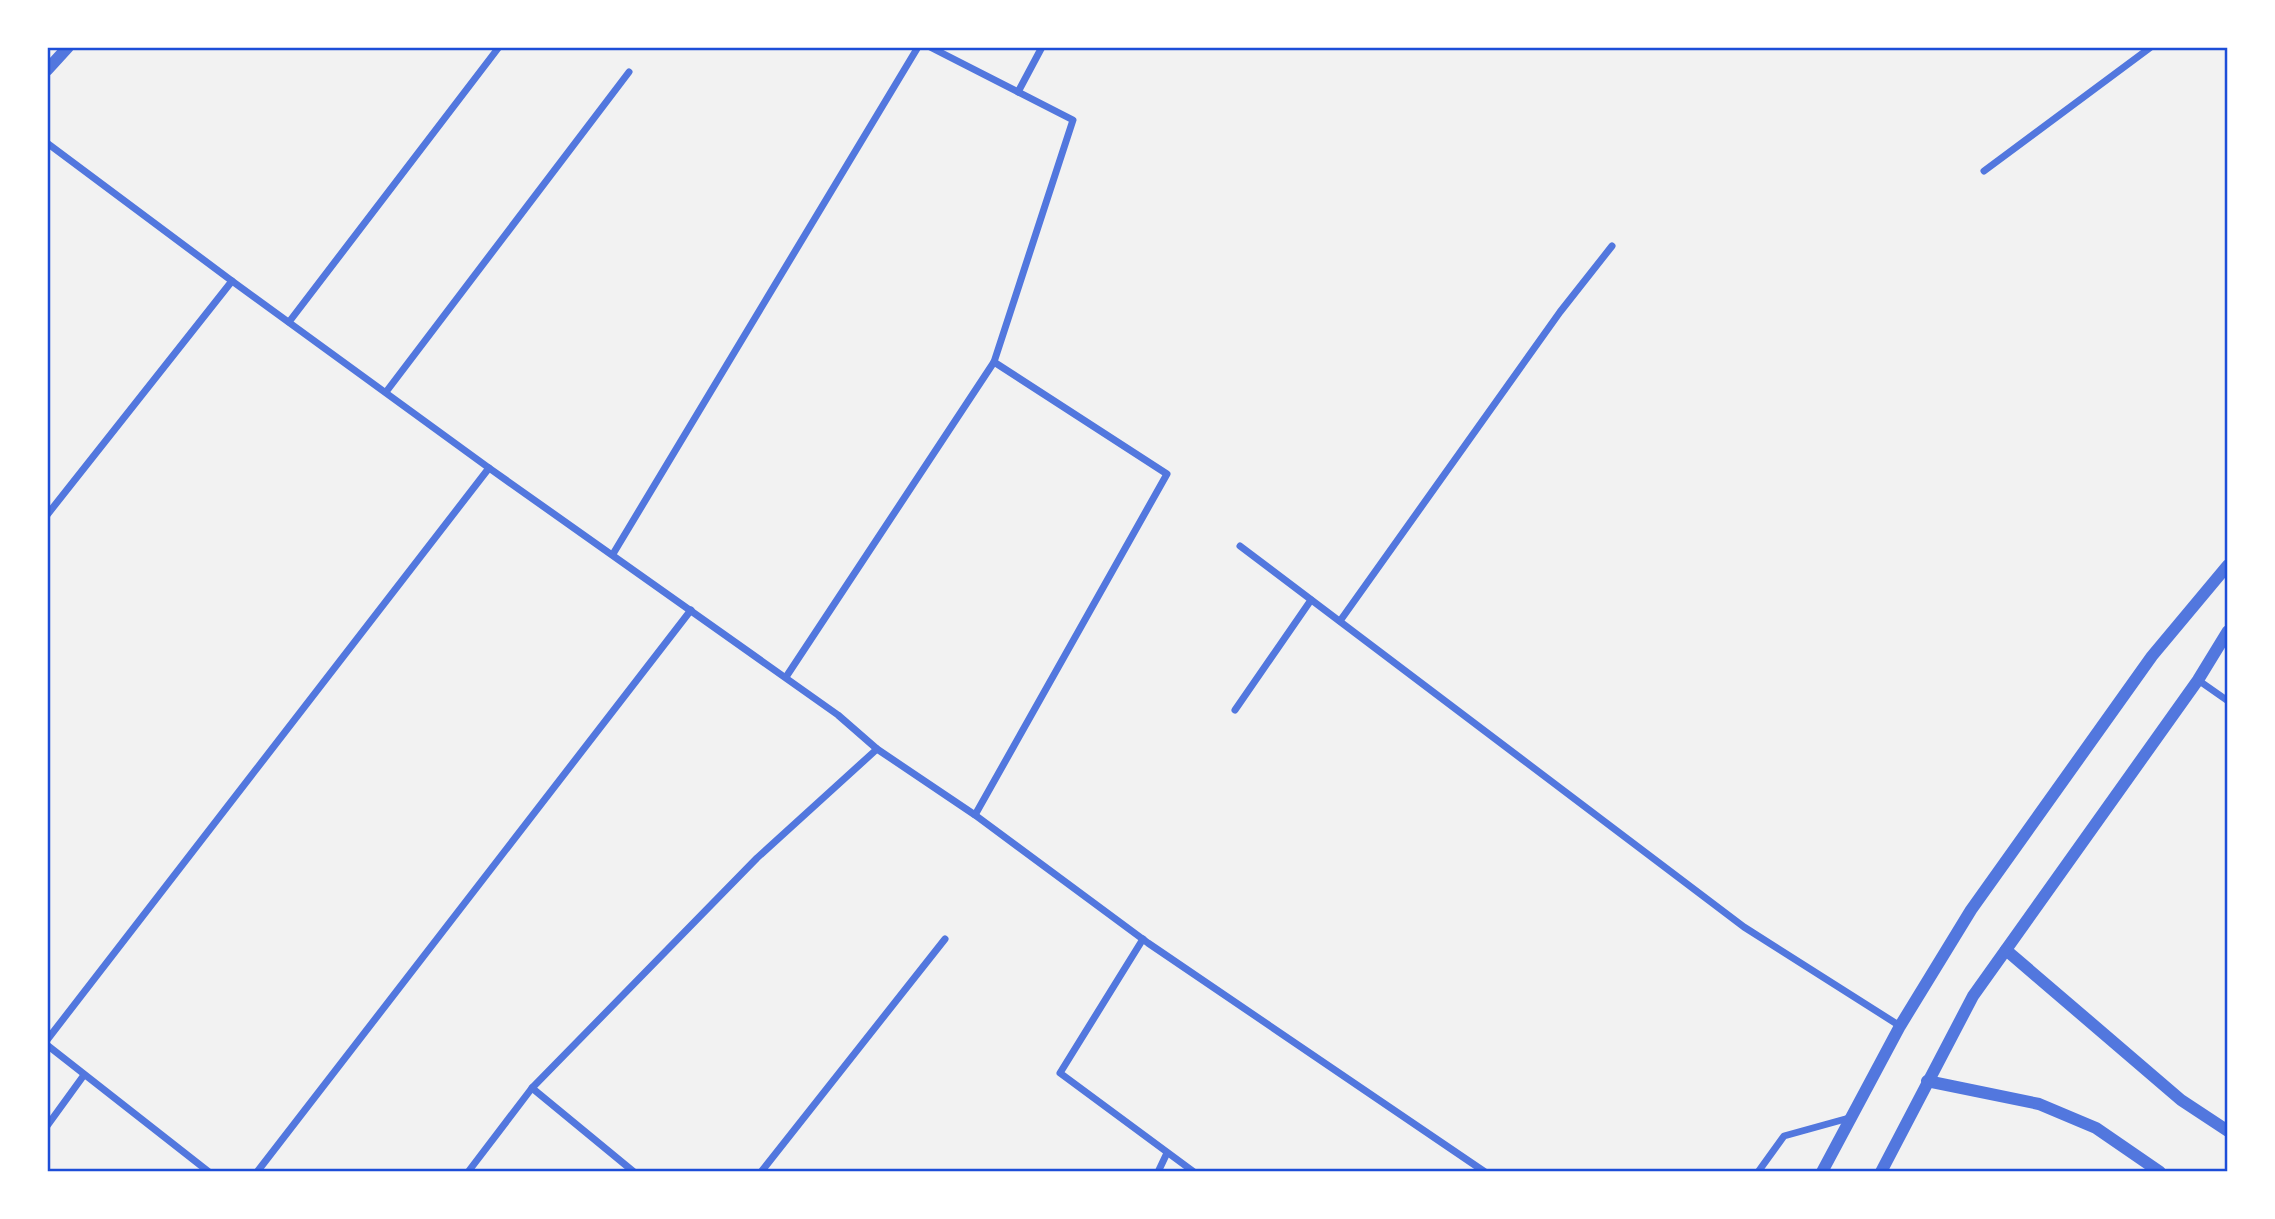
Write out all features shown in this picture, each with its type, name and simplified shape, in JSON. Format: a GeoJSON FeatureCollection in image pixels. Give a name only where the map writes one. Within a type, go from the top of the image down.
{"type":"FeatureCollection","features":[{"type":"Feature","properties":{"kind":"street"},"geometry":{"type":"LineString","coordinates":[[47,69],[68,47]]}},
{"type":"Feature","properties":{"kind":"street"},"geometry":{"type":"LineString","coordinates":[[289,322],[499,47]]}},
{"type":"Feature","properties":{"kind":"street"},"geometry":{"type":"LineString","coordinates":[[613,554],[918,47]]}},
{"type":"Feature","properties":{"kind":"street"},"geometry":{"type":"LineString","coordinates":[[786,677],[994,362],[1073,120],[930,47]]}},
{"type":"Feature","properties":{"kind":"street"},"geometry":{"type":"LineString","coordinates":[[1018,92],[1042,47]]}},
{"type":"Feature","properties":{"kind":"street"},"geometry":{"type":"LineString","coordinates":[[1984,171],[2151,47]]}},
{"type":"Feature","properties":{"kind":"street"},"geometry":{"type":"LineString","coordinates":[[386,392],[629,72]]}},
{"type":"Feature","properties":{"kind":"street"},"geometry":{"type":"LineString","coordinates":[[47,142],[232,282],[838,715],[877,749],[975,815],[1143,939],[1485,1172]]}},
{"type":"Feature","properties":{"kind":"street"},"geometry":{"type":"LineString","coordinates":[[1340,621],[1560,312],[1612,246]]}},
{"type":"Feature","properties":{"kind":"street"},"geometry":{"type":"LineString","coordinates":[[47,515],[232,282]]}},
{"type":"Feature","properties":{"kind":"street"},"geometry":{"type":"LineString","coordinates":[[975,815],[1167,474],[994,362]]}},
{"type":"Feature","properties":{"kind":"street"},"geometry":{"type":"LineString","coordinates":[[209,1172],[84,1075],[47,1042],[489,468]]}},
{"type":"Feature","properties":{"kind":"street"},"geometry":{"type":"LineString","coordinates":[[1240,546],[1744,927],[1900,1026]]}},
{"type":"Feature","properties":{"kind":"street"},"geometry":{"type":"LineString","coordinates":[[1822,1172],[1900,1026],[1972,910],[2152,656],[2228,565]]}},
{"type":"Feature","properties":{"kind":"street"},"geometry":{"type":"LineString","coordinates":[[1235,710],[1311,600]]}},
{"type":"Feature","properties":{"kind":"street"},"geometry":{"type":"LineString","coordinates":[[257,1172],[691,610]]}},
{"type":"Feature","properties":{"kind":"street"},"geometry":{"type":"LineString","coordinates":[[1881,1172],[1973,996],[2198,680],[2228,631]]}},
{"type":"Feature","properties":{"kind":"street"},"geometry":{"type":"LineString","coordinates":[[2198,680],[2228,702]]}},
{"type":"Feature","properties":{"kind":"street"},"geometry":{"type":"LineString","coordinates":[[468,1172],[532,1088],[757,858],[877,749]]}},
{"type":"Feature","properties":{"kind":"street"},"geometry":{"type":"LineString","coordinates":[[761,1172],[946,939]]}},
{"type":"Feature","properties":{"kind":"street"},"geometry":{"type":"LineString","coordinates":[[1143,939],[1060,1073],[1194,1172]]}},
{"type":"Feature","properties":{"kind":"street"},"geometry":{"type":"LineString","coordinates":[[2006,950],[2181,1100],[2228,1131]]}},
{"type":"Feature","properties":{"kind":"street"},"geometry":{"type":"LineString","coordinates":[[47,1126],[84,1075]]}},
{"type":"Feature","properties":{"kind":"street"},"geometry":{"type":"LineString","coordinates":[[1927,1082],[2039,1104],[2096,1128],[2160,1172]]}},
{"type":"Feature","properties":{"kind":"street"},"geometry":{"type":"LineString","coordinates":[[532,1088],[634,1172]]}},
{"type":"Feature","properties":{"kind":"street"},"geometry":{"type":"LineString","coordinates":[[1758,1172],[1784,1136],[1849,1118]]}},
{"type":"Feature","properties":{"kind":"street"},"geometry":{"type":"LineString","coordinates":[[1158,1172],[1167,1153]]}}]}
